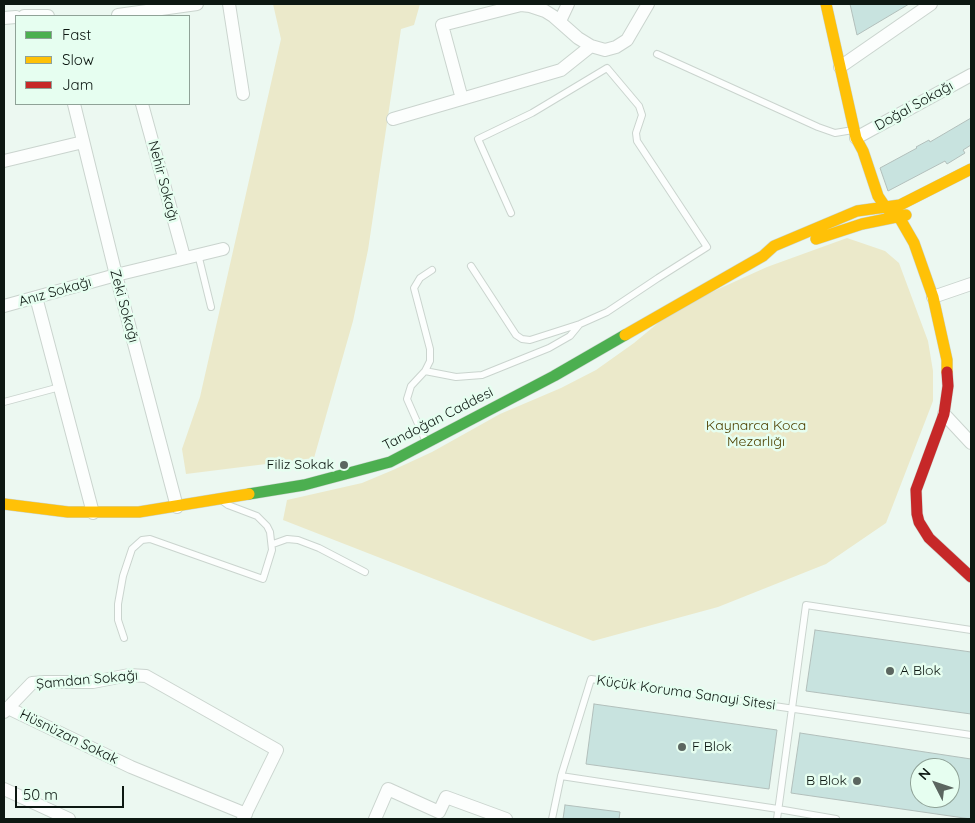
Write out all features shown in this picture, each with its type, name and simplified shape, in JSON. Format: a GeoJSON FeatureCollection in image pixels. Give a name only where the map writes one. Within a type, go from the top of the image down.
{"type":"FeatureCollection","features":[{"type":"Feature","properties":{"kind":"street"},"geometry":{"type":"LineString","coordinates":[[117,12],[197,4]]}},
{"type":"Feature","properties":{"kind":"street"},"geometry":{"type":"LineString","coordinates":[[229,4],[243,94]]}},
{"type":"Feature","properties":{"kind":"street"},"geometry":{"type":"LineString","coordinates":[[462,99],[442,25],[521,4],[537,8],[560,21],[578,38],[591,46],[605,50],[616,47],[627,40],[648,4]]}},
{"type":"Feature","properties":{"kind":"street"},"geometry":{"type":"LineString","coordinates":[[560,21],[568,4]]}},
{"type":"Feature","properties":{"kind":"street"},"geometry":{"type":"LineString","coordinates":[[826,4],[855,134],[876,190],[880,208]]}},
{"type":"Feature","properties":{"kind":"street"},"geometry":{"type":"LineString","coordinates":[[840,67],[931,4]]}},
{"type":"Feature","properties":{"kind":"street"},"geometry":{"type":"LineString","coordinates":[[393,119],[560,70],[591,46]]}},
{"type":"Feature","properties":{"kind":"street","name":"Doğal Sokağı"},"geometry":{"type":"LineString","coordinates":[[855,134],[971,75]]}},
{"type":"Feature","properties":{"kind":"street","name":"Zeki Sokağı"},"geometry":{"type":"LineString","coordinates":[[74,105],[116,275],[178,507]]}},
{"type":"Feature","properties":{"kind":"street","name":"Nehir Sokağı"},"geometry":{"type":"LineString","coordinates":[[142,105],[184,257]]}},
{"type":"Feature","properties":{"kind":"street"},"geometry":{"type":"LineString","coordinates":[[855,134],[855,154],[860,178]]}},
{"type":"Feature","properties":{"kind":"street"},"geometry":{"type":"LineString","coordinates":[[4,161],[83,142]]}},
{"type":"Feature","properties":{"kind":"street","name":"Tandoğan Caddesi"},"geometry":{"type":"LineString","coordinates":[[4,504],[93,513],[140,512],[304,485],[390,462],[554,376],[763,256],[774,246],[857,211],[900,205],[971,169]]}},
{"type":"Feature","properties":{"kind":"street","name":"Tandoğan Caddesi"},"geometry":{"type":"LineString","coordinates":[[763,256],[780,255],[822,237],[862,224],[895,234],[899,217],[971,179]]}},
{"type":"Feature","properties":{"kind":"street"},"geometry":{"type":"LineString","coordinates":[[865,194],[880,208],[895,234],[945,350]]}},
{"type":"Feature","properties":{"kind":"street"},"geometry":{"type":"LineString","coordinates":[[880,208],[899,217],[914,244],[933,297],[945,350],[948,376],[944,414],[916,490],[919,522],[929,538],[969,571]]}},
{"type":"Feature","properties":{"kind":"street","name":"Anız Sokağı"},"geometry":{"type":"LineString","coordinates":[[4,306],[184,257],[223,249]]}},
{"type":"Feature","properties":{"kind":"street"},"geometry":{"type":"LineString","coordinates":[[933,297],[971,284]]}},
{"type":"Feature","properties":{"kind":"street"},"geometry":{"type":"LineString","coordinates":[[36,297],[93,513]]}},
{"type":"Feature","properties":{"kind":"street"},"geometry":{"type":"LineString","coordinates":[[944,414],[971,443]]}},
{"type":"Feature","properties":{"kind":"street","name":"Şamdan Sokağı"},"geometry":{"type":"LineString","coordinates":[[6,710],[32,683],[93,682],[129,675],[146,676],[277,750],[244,817]]}},
{"type":"Feature","properties":{"kind":"street","name":"Hüsnüzan Sokak"},"geometry":{"type":"LineString","coordinates":[[6,710],[244,817]]}},
{"type":"Feature","properties":{"kind":"street"},"geometry":{"type":"LineString","coordinates":[[4,789],[69,819]]}},
{"type":"Feature","properties":{"kind":"street"},"geometry":{"type":"LineString","coordinates":[[375,819],[388,789],[438,816],[446,797],[506,819]]}},
{"type":"Feature","properties":{"kind":"lane"},"geometry":{"type":"LineString","coordinates":[[658,54],[835,133],[855,134]]}},
{"type":"Feature","properties":{"kind":"lane"},"geometry":{"type":"LineString","coordinates":[[471,266],[518,338],[530,340],[580,324],[608,312],[707,247],[637,141],[636,133],[642,115],[640,106],[607,68],[532,113],[478,139],[511,213]]}},
{"type":"Feature","properties":{"kind":"lane"},"geometry":{"type":"LineString","coordinates":[[198,254],[211,306]]}},
{"type":"Feature","properties":{"kind":"lane"},"geometry":{"type":"LineString","coordinates":[[426,443],[407,398],[412,386],[425,371],[430,361],[430,349],[414,288],[420,278],[432,270]]}},
{"type":"Feature","properties":{"kind":"lane"},"geometry":{"type":"LineString","coordinates":[[425,371],[456,378],[482,374],[549,348],[570,336],[580,324]]}},
{"type":"Feature","properties":{"kind":"lane"},"geometry":{"type":"LineString","coordinates":[[4,402],[60,387]]}},
{"type":"Feature","properties":{"kind":"lane"},"geometry":{"type":"LineString","coordinates":[[124,638],[118,620],[118,604],[123,576],[132,550],[138,542],[150,539],[263,579],[272,544],[270,532],[257,516],[228,505],[222,499]]}},
{"type":"Feature","properties":{"kind":"lane"},"geometry":{"type":"LineString","coordinates":[[272,544],[287,539],[298,540],[319,548],[365,572]]}},
{"type":"Feature","properties":{"kind":"lane","name":"Küçük Koruma Sanayi Sitesi"},"geometry":{"type":"LineString","coordinates":[[777,819],[806,605],[971,630]]}},
{"type":"Feature","properties":{"kind":"lane","name":"Küçük Koruma Sanayi Sitesi"},"geometry":{"type":"LineString","coordinates":[[552,819],[561,776],[591,679],[971,734]]}},
{"type":"Feature","properties":{"kind":"lane"},"geometry":{"type":"LineString","coordinates":[[561,776],[836,819]]}},
{"type":"Feature","properties":{"kind":"green space"},"geometry":{"type":"Polygon","coordinates":[[[273,4],[420,4],[414,25],[401,29],[368,250],[353,321],[314,458],[186,474],[182,449],[200,397],[281,39],[273,4]]]}},
{"type":"Feature","properties":{"kind":"green space","name":"Kaynarca Koca Mezarlığı"},"geometry":{"type":"Polygon","coordinates":[[[847,238],[885,251],[899,263],[928,341],[933,371],[933,401],[886,523],[826,564],[718,607],[593,641],[283,520],[287,500],[362,483],[432,452],[500,414],[561,388],[596,370],[634,343],[664,318],[703,296],[767,267],[847,238]]]}},
{"type":"Feature","properties":{"kind":"building"},"geometry":{"type":"Polygon","coordinates":[[[850,4],[909,4],[857,35],[850,4]]]}},
{"type":"Feature","properties":{"kind":"building"},"geometry":{"type":"Polygon","coordinates":[[[971,118],[971,145],[963,150],[965,153],[947,164],[945,161],[888,191],[880,168],[971,118]]]}},
{"type":"Feature","properties":{"kind":"building","name":"A Blok"},"geometry":{"type":"Polygon","coordinates":[[[815,630],[971,652],[971,714],[806,691],[815,630]]]}},
{"type":"Feature","properties":{"kind":"building","name":"F Blok"},"geometry":{"type":"Polygon","coordinates":[[[594,704],[777,730],[769,789],[586,764],[594,704]]]}},
{"type":"Feature","properties":{"kind":"building","name":"B Blok"},"geometry":{"type":"Polygon","coordinates":[[[800,733],[971,759],[971,819],[791,793],[800,733]]]}},
{"type":"Feature","properties":{"kind":"building"},"geometry":{"type":"Polygon","coordinates":[[[565,805],[620,812],[619,819],[563,819],[565,805]]]}},
{"type":"Feature","properties":{"kind":"traffic: fast"},"geometry":{"type":"LineString","coordinates":[[249,494],[304,485],[390,462],[554,376],[625,335]]}},
{"type":"Feature","properties":{"kind":"traffic: slow"},"geometry":{"type":"LineString","coordinates":[[826,4],[856,138],[863,151],[878,196],[886,208],[899,217],[914,243],[933,297],[947,360],[947,372]]}},
{"type":"Feature","properties":{"kind":"traffic: slow"},"geometry":{"type":"LineString","coordinates":[[625,335],[763,256],[774,246],[857,211],[900,205],[971,169]]}},
{"type":"Feature","properties":{"kind":"traffic: slow"},"geometry":{"type":"LineString","coordinates":[[816,239],[862,224],[906,215]]}},
{"type":"Feature","properties":{"kind":"traffic: slow"},"geometry":{"type":"LineString","coordinates":[[4,504],[68,512],[139,512],[249,494]]}},
{"type":"Feature","properties":{"kind":"traffic: jam"},"geometry":{"type":"LineString","coordinates":[[947,372],[948,386],[944,414],[916,490],[917,514],[919,522],[929,538],[971,577]]}},
{"type":"Feature","properties":{"kind":"place","name":"Filiz Sokak"},"geometry":{"type":"Point","coordinates":[344,465]}},
{"type":"Feature","properties":{"kind":"place","name":"A Blok"},"geometry":{"type":"Point","coordinates":[890,671]}},
{"type":"Feature","properties":{"kind":"place","name":"F Blok"},"geometry":{"type":"Point","coordinates":[682,747]}},
{"type":"Feature","properties":{"kind":"place","name":"B Blok"},"geometry":{"type":"Point","coordinates":[857,781]}}]}
